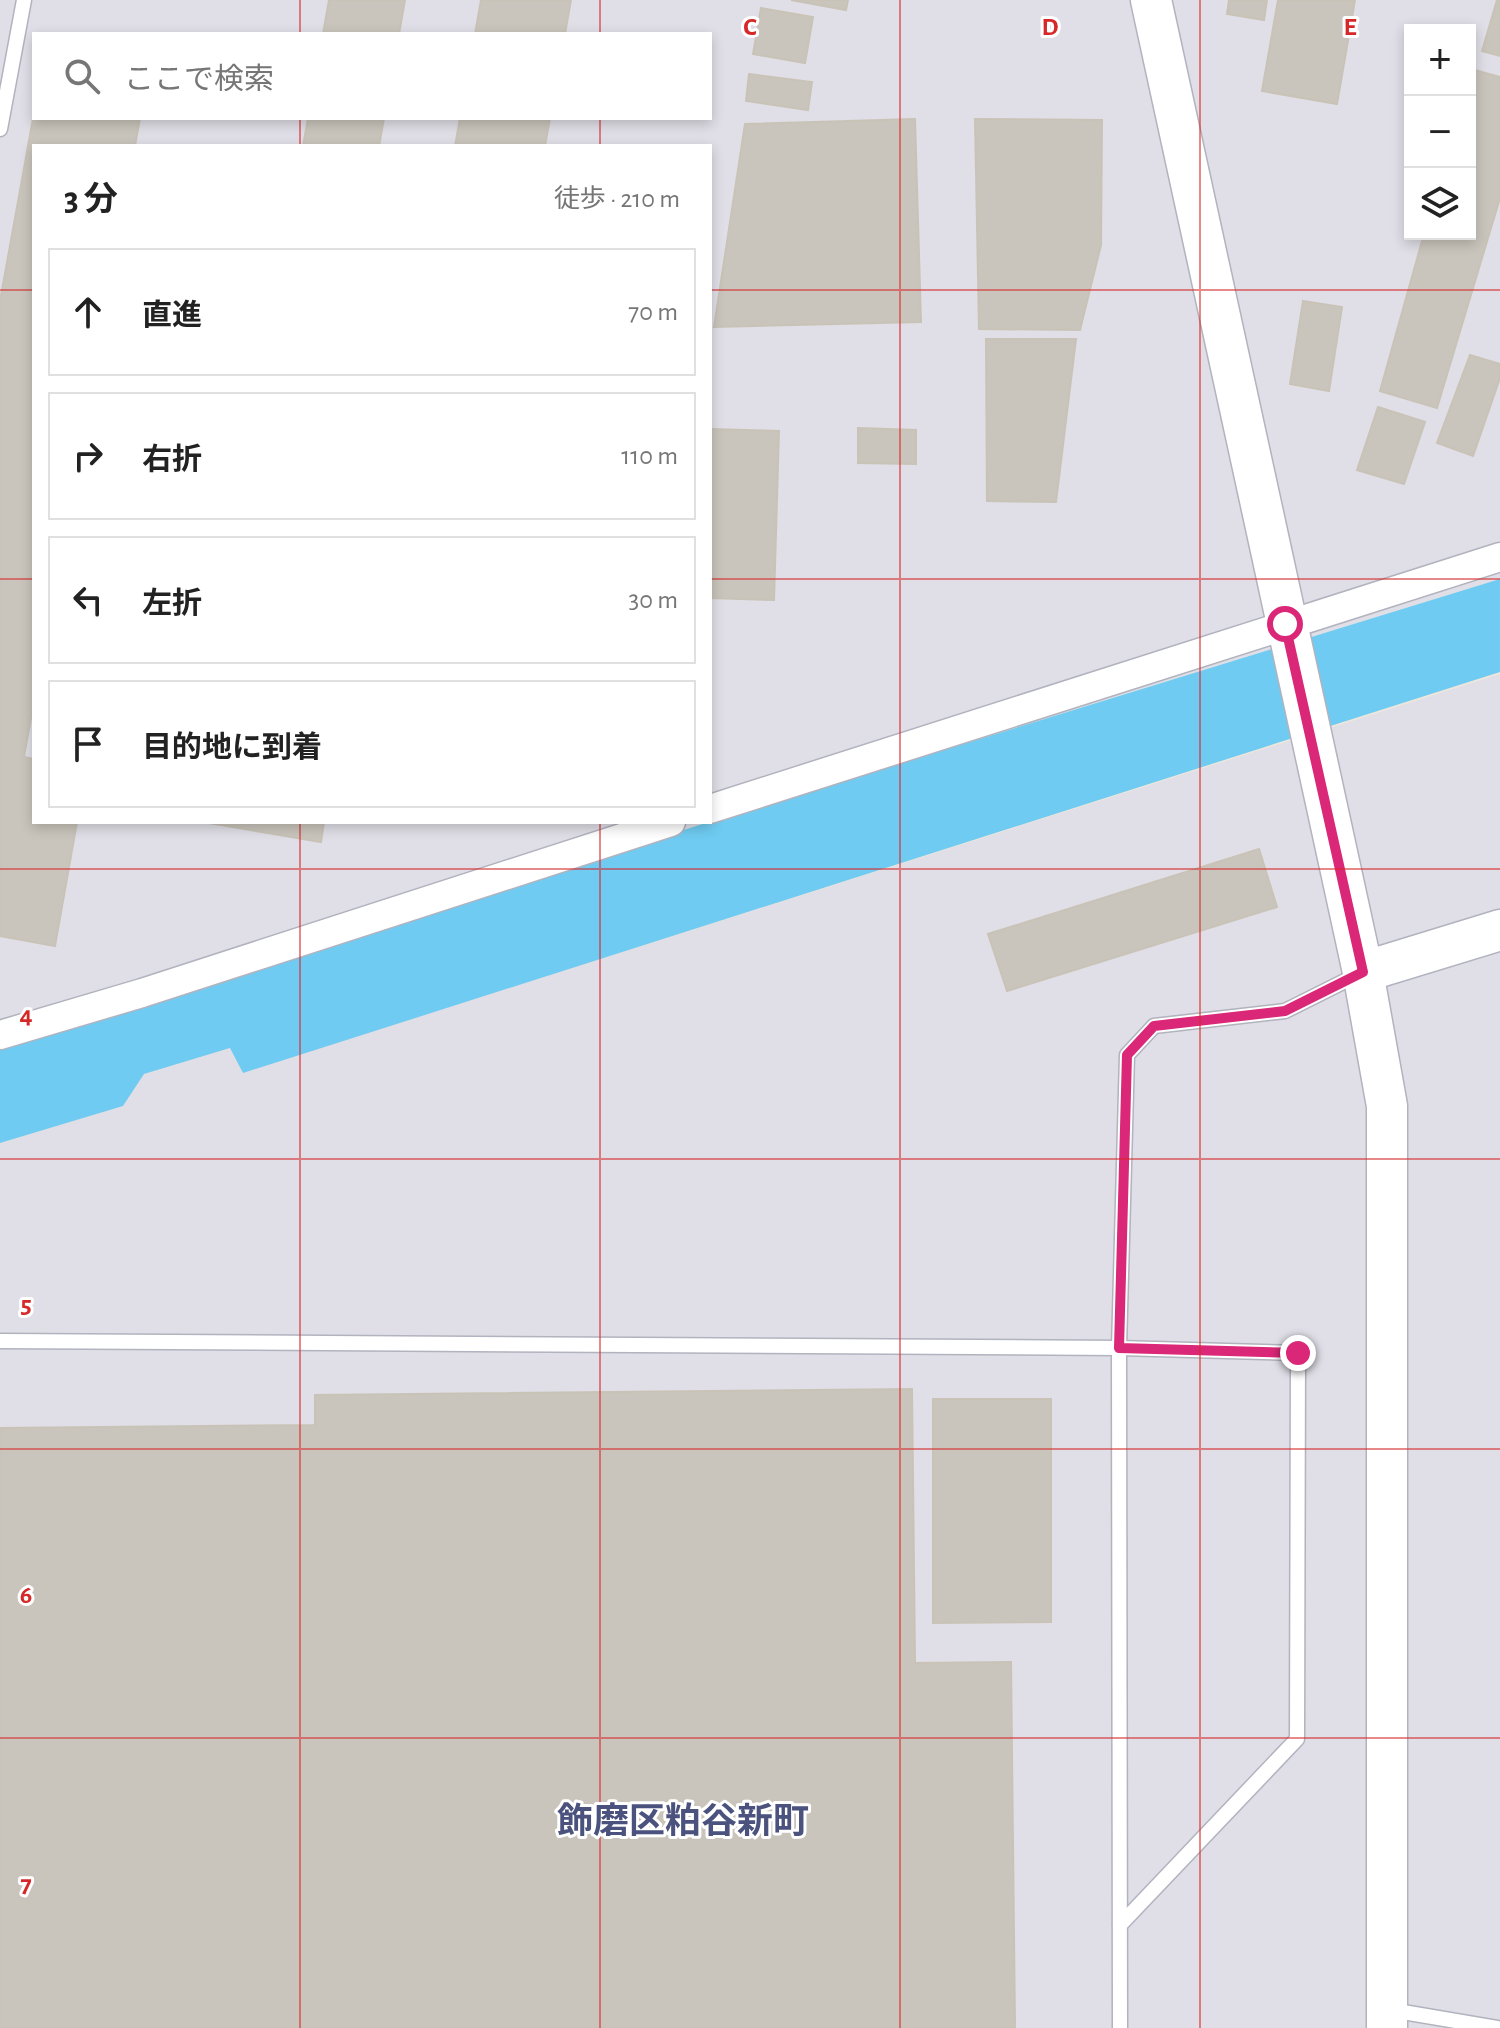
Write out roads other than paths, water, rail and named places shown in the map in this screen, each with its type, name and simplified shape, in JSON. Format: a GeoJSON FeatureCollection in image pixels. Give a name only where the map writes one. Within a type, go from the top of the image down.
{"type":"FeatureCollection","features":[{"type":"Feature","properties":{"kind":"street"},"geometry":{"type":"LineString","coordinates":[[1151,0],[1363,972],[1387,1106],[1387,2019]]}},
{"type":"Feature","properties":{"kind":"street"},"geometry":{"type":"LineString","coordinates":[[712,808],[1500,557]]}},
{"type":"Feature","properties":{"kind":"street"},"geometry":{"type":"LineString","coordinates":[[0,1035],[142,993],[665,824]]}},
{"type":"Feature","properties":{"kind":"street"},"geometry":{"type":"LineString","coordinates":[[1363,972],[1500,930]]}},
{"type":"Feature","properties":{"kind":"lane"},"geometry":{"type":"LineString","coordinates":[[0,129],[24,0]]}},
{"type":"Feature","properties":{"kind":"lane"},"geometry":{"type":"LineString","coordinates":[[1120,2028],[1119,1348],[1127,1055],[1154,1026],[1285,1011],[1363,972]]}},
{"type":"Feature","properties":{"kind":"lane"},"geometry":{"type":"LineString","coordinates":[[0,1341],[1119,1348],[1298,1353],[1297,1739],[1120,1925]]}},
{"type":"Feature","properties":{"kind":"lane"},"geometry":{"type":"LineString","coordinates":[[1387,2019],[1497,2028]]}},
{"type":"Feature","properties":{"kind":"water"},"geometry":{"type":"Polygon","coordinates":[[[1500,579],[1500,672],[243,1073],[230,1048],[144,1074],[123,1106],[0,1143],[0,1040],[703,824],[712,824],[712,821],[1500,579]]]}},
{"type":"Feature","properties":{"kind":"district","name":"飾磨区粕谷新町"},"geometry":{"type":"Point","coordinates":[683,1820]}}]}
